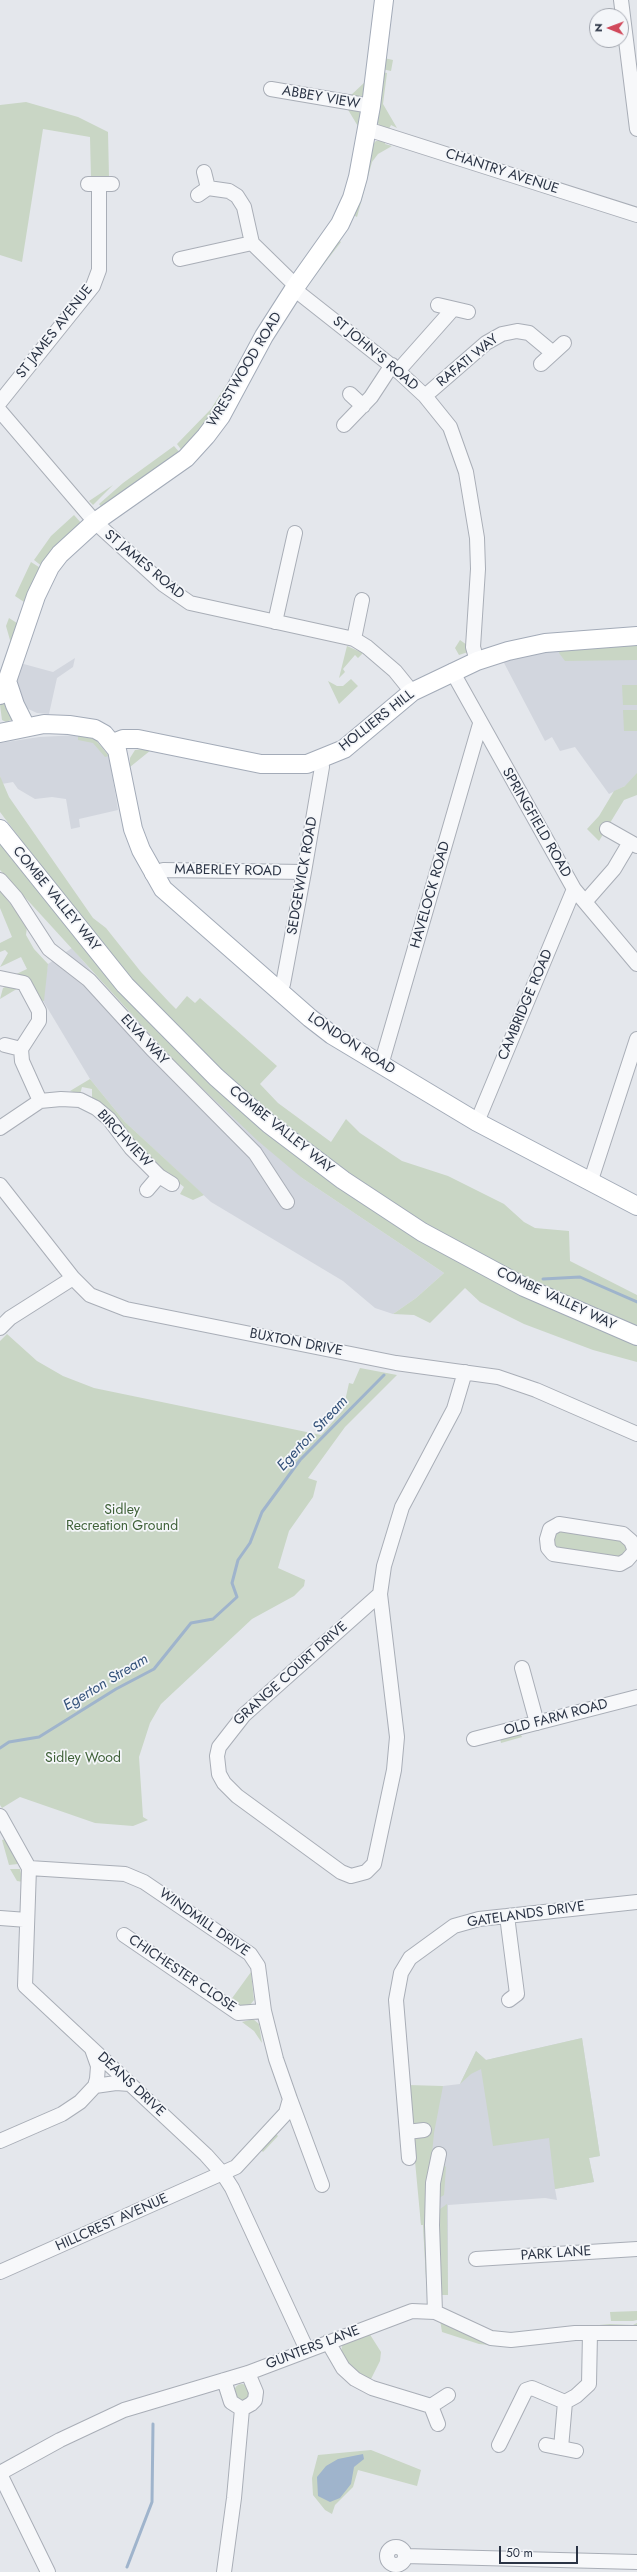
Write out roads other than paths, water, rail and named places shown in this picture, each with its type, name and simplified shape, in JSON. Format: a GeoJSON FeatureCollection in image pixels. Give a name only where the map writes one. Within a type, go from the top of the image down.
{"type":"FeatureCollection","features":[{"type":"Feature","properties":{"kind":"main road","name":"WRESTWOOD ROAD"},"geometry":{"type":"LineString","coordinates":[[26,727],[15,705],[4,688],[36,596],[50,567],[60,554],[95,522],[186,458],[206,436],[221,416],[264,336],[347,211],[358,177],[371,106],[384,0]]}},
{"type":"Feature","properties":{"kind":"main road","name":"HOLLIERS HILL"},"geometry":{"type":"LineString","coordinates":[[113,743],[123,739],[138,740],[261,764],[307,764],[321,760],[344,749],[412,692],[452,671],[477,661],[508,651],[545,643],[637,636]]}},
{"type":"Feature","properties":{"kind":"main road"},"geometry":{"type":"LineString","coordinates":[[0,733],[44,724],[82,726],[95,728],[113,743]]}},
{"type":"Feature","properties":{"kind":"main road","name":"LONDON ROAD"},"geometry":{"type":"LineString","coordinates":[[113,743],[119,760],[133,828],[152,874],[163,889],[279,992],[332,1035],[381,1065],[477,1122],[590,1183],[637,1206]]}},
{"type":"Feature","properties":{"kind":"main road","name":"COMBE VALLEY WAY"},"geometry":{"type":"LineString","coordinates":[[0,829],[125,985],[210,1072],[269,1124],[343,1180],[422,1232],[524,1287],[637,1336]]}},
{"type":"Feature","properties":{"kind":"street"},"geometry":{"type":"LineString","coordinates":[[621,0],[637,129]]}},
{"type":"Feature","properties":{"kind":"street","name":"ABBEY VIEW"},"geometry":{"type":"LineString","coordinates":[[271,89],[371,106]]}},
{"type":"Feature","properties":{"kind":"street","name":"CHANTRY AVENUE"},"geometry":{"type":"LineString","coordinates":[[367,128],[637,215]]}},
{"type":"Feature","properties":{"kind":"street"},"geometry":{"type":"LineString","coordinates":[[180,259],[252,242],[244,208],[237,196],[229,191],[203,192],[204,172]]}},
{"type":"Feature","properties":{"kind":"street","name":"ST JAMES AVENUE"},"geometry":{"type":"LineString","coordinates":[[0,402],[93,286],[99,270],[100,184]]}},
{"type":"Feature","properties":{"kind":"street","name":"ST JOHN'S ROAD"},"geometry":{"type":"LineString","coordinates":[[252,242],[295,288],[395,368],[425,396],[450,427],[466,472],[477,538],[478,569],[473,647],[477,661]]}},
{"type":"Feature","properties":{"kind":"street"},"geometry":{"type":"LineString","coordinates":[[438,305],[468,312]]}},
{"type":"Feature","properties":{"kind":"street"},"geometry":{"type":"LineString","coordinates":[[344,425],[363,406],[395,368],[454,309]]}},
{"type":"Feature","properties":{"kind":"street","name":"RAFATI WAY"},"geometry":{"type":"LineString","coordinates":[[425,396],[486,343],[502,334],[517,331],[529,333],[553,354]]}},
{"type":"Feature","properties":{"kind":"street"},"geometry":{"type":"LineString","coordinates":[[541,364],[564,343]]}},
{"type":"Feature","properties":{"kind":"street"},"geometry":{"type":"LineString","coordinates":[[350,394],[363,406]]}},
{"type":"Feature","properties":{"kind":"street","name":"ST JAMES ROAD"},"geometry":{"type":"LineString","coordinates":[[0,410],[95,522],[164,585],[190,604],[354,639],[367,647],[389,666],[412,692]]}},
{"type":"Feature","properties":{"kind":"street"},"geometry":{"type":"LineString","coordinates":[[275,622],[295,533]]}},
{"type":"Feature","properties":{"kind":"street"},"geometry":{"type":"LineString","coordinates":[[354,639],[364,597]]}},
{"type":"Feature","properties":{"kind":"street","name":"SPRINGFIELD ROAD"},"geometry":{"type":"LineString","coordinates":[[452,671],[480,724],[574,889],[637,964]]}},
{"type":"Feature","properties":{"kind":"street","name":"HAVELOCK ROAD"},"geometry":{"type":"LineString","coordinates":[[381,1065],[480,724]]}},
{"type":"Feature","properties":{"kind":"street","name":"SEDGEWICK ROAD"},"geometry":{"type":"LineString","coordinates":[[279,992],[283,984],[304,872],[322,767],[321,760]]}},
{"type":"Feature","properties":{"kind":"street"},"geometry":{"type":"LineString","coordinates":[[585,902],[614,869],[633,844],[608,829]]}},
{"type":"Feature","properties":{"kind":"street","name":"MABERLEY ROAD"},"geometry":{"type":"LineString","coordinates":[[152,874],[163,870],[304,872]]}},
{"type":"Feature","properties":{"kind":"street","name":"ELVA WAY"},"geometry":{"type":"LineString","coordinates":[[0,880],[16,898],[49,949],[89,980],[152,1049],[255,1153],[287,1202]]}},
{"type":"Feature","properties":{"kind":"street","name":"CAMBRIDGE ROAD"},"geometry":{"type":"LineString","coordinates":[[477,1122],[574,889]]}},
{"type":"Feature","properties":{"kind":"street"},"geometry":{"type":"LineString","coordinates":[[0,978],[24,984],[39,1011],[39,1021],[21,1049],[22,1061],[40,1101]]}},
{"type":"Feature","properties":{"kind":"street"},"geometry":{"type":"LineString","coordinates":[[590,1183],[637,1039]]}},
{"type":"Feature","properties":{"kind":"street"},"geometry":{"type":"LineString","coordinates":[[5,1046],[21,1049]]}},
{"type":"Feature","properties":{"kind":"street","name":"BIRCHVIEW"},"geometry":{"type":"LineString","coordinates":[[0,1128],[40,1101],[61,1099],[80,1100],[96,1108],[109,1119],[131,1148],[159,1176],[172,1184]]}},
{"type":"Feature","properties":{"kind":"street","name":"BIRCHVIEW"},"geometry":{"type":"LineString","coordinates":[[147,1190],[159,1176]]}},
{"type":"Feature","properties":{"kind":"street","name":"BUXTON DRIVE"},"geometry":{"type":"LineString","coordinates":[[0,1185],[73,1278],[90,1295],[126,1309],[396,1363],[498,1377],[536,1390],[637,1434]]}},
{"type":"Feature","properties":{"kind":"street"},"geometry":{"type":"LineString","coordinates":[[0,1328],[10,1318],[73,1278]]}},
{"type":"Feature","properties":{"kind":"street","name":"GRANGE COURT DRIVE"},"geometry":{"type":"LineString","coordinates":[[380,1594],[244,1715],[219,1747],[217,1756],[219,1774],[224,1783],[237,1796],[341,1872],[351,1876],[366,1872],[374,1864],[394,1770],[397,1737],[380,1594],[393,1531],[402,1507],[454,1409],[465,1372]]}},
{"type":"Feature","properties":{"kind":"street"},"geometry":{"type":"LineString","coordinates":[[559,1524],[623,1534],[631,1540],[636,1551],[627,1560],[620,1564],[553,1554],[548,1548],[547,1538],[550,1529],[559,1524]]}},
{"type":"Feature","properties":{"kind":"street"},"geometry":{"type":"LineString","coordinates":[[522,1668],[537,1723]]}},
{"type":"Feature","properties":{"kind":"street","name":"OLD FARM ROAD"},"geometry":{"type":"LineString","coordinates":[[474,1739],[637,1697]]}},
{"type":"Feature","properties":{"kind":"street","name":"DEANS DRIVE"},"geometry":{"type":"LineString","coordinates":[[0,1816],[28,1868],[25,1986],[130,2084],[223,2174],[236,2195],[307,2350]]}},
{"type":"Feature","properties":{"kind":"street","name":"WINDMILL DRIVE"},"geometry":{"type":"LineString","coordinates":[[28,1868],[125,1874],[144,1882],[250,1954],[258,1966],[264,2011],[276,2058],[290,2099],[323,2178]]}},
{"type":"Feature","properties":{"kind":"street","name":"GATELANDS DRIVE"},"geometry":{"type":"LineString","coordinates":[[409,2158],[396,2020],[396,2000],[401,1973],[410,1958],[454,1926],[479,1919],[637,1902]]}},
{"type":"Feature","properties":{"kind":"street"},"geometry":{"type":"LineString","coordinates":[[508,1916],[518,1997]]}},
{"type":"Feature","properties":{"kind":"street"},"geometry":{"type":"LineString","coordinates":[[0,1918],[27,1920]]}},
{"type":"Feature","properties":{"kind":"street","name":"CHICHESTER CLOSE"},"geometry":{"type":"LineString","coordinates":[[122,1933],[238,2013],[264,2011]]}},
{"type":"Feature","properties":{"kind":"street"},"geometry":{"type":"LineString","coordinates":[[0,2142],[62,2114],[80,2102],[94,2086],[98,2066],[92,2048]]}},
{"type":"Feature","properties":{"kind":"street"},"geometry":{"type":"LineString","coordinates":[[94,2086],[116,2083],[130,2084]]}},
{"type":"Feature","properties":{"kind":"street"},"geometry":{"type":"LineString","coordinates":[[223,2174],[236,2167],[286,2113],[290,2099]]}},
{"type":"Feature","properties":{"kind":"street"},"geometry":{"type":"LineString","coordinates":[[407,2132],[424,2130]]}},
{"type":"Feature","properties":{"kind":"street"},"geometry":{"type":"LineString","coordinates":[[435,2312],[432,2207],[433,2183],[438,2154]]}},
{"type":"Feature","properties":{"kind":"street","name":"HILLCREST AVENUE"},"geometry":{"type":"LineString","coordinates":[[0,2272],[223,2174]]}},
{"type":"Feature","properties":{"kind":"street","name":"PARK LANE"},"geometry":{"type":"LineString","coordinates":[[476,2259],[637,2249]]}},
{"type":"Feature","properties":{"kind":"street","name":"GUNTERS LANE"},"geometry":{"type":"LineString","coordinates":[[0,2474],[60,2440],[124,2410],[248,2373],[412,2311],[435,2312],[491,2338],[511,2340],[590,2333],[637,2333]]}},
{"type":"Feature","properties":{"kind":"street"},"geometry":{"type":"LineString","coordinates":[[565,2402],[576,2396],[589,2384],[590,2333]]}},
{"type":"Feature","properties":{"kind":"street"},"geometry":{"type":"LineString","coordinates":[[328,2342],[343,2368],[355,2379],[372,2388],[431,2406],[448,2395]]}},
{"type":"Feature","properties":{"kind":"street"},"geometry":{"type":"LineString","coordinates":[[242,2409],[255,2400],[256,2392],[248,2373]]}},
{"type":"Feature","properties":{"kind":"street"},"geometry":{"type":"LineString","coordinates":[[224,2380],[231,2402],[242,2409]]}},
{"type":"Feature","properties":{"kind":"street"},"geometry":{"type":"LineString","coordinates":[[499,2445],[526,2390],[532,2388],[565,2402]]}},
{"type":"Feature","properties":{"kind":"street"},"geometry":{"type":"LineString","coordinates":[[561,2448],[565,2402]]}},
{"type":"Feature","properties":{"kind":"street"},"geometry":{"type":"LineString","coordinates":[[431,2406],[438,2424]]}},
{"type":"Feature","properties":{"kind":"street"},"geometry":{"type":"LineString","coordinates":[[224,2572],[234,2498],[242,2409]]}},
{"type":"Feature","properties":{"kind":"street"},"geometry":{"type":"LineString","coordinates":[[546,2445],[576,2452]]}},
{"type":"Feature","properties":{"kind":"street"},"geometry":{"type":"LineString","coordinates":[[0,2474],[48,2572]]}},
{"type":"Feature","properties":{"kind":"street"},"geometry":{"type":"LineString","coordinates":[[405,2556],[637,2562]]}},
{"type":"Feature","properties":{"kind":"water"},"geometry":{"type":"Polygon","coordinates":[[[363,2454],[364,2459],[354,2467],[351,2484],[340,2498],[330,2502],[318,2496],[317,2477],[326,2466],[338,2459],[363,2454]]]}},
{"type":"Feature","properties":{"kind":"waterway","name":"Egerton Stream"},"geometry":{"type":"LineString","coordinates":[[543,1279],[580,1277],[637,1302]]}},
{"type":"Feature","properties":{"kind":"waterway","name":"Egerton Stream"},"geometry":{"type":"LineString","coordinates":[[0,1748],[9,1742],[39,1737],[116,1689],[154,1669],[191,1623],[213,1619],[237,1597],[232,1583],[238,1560],[250,1543],[262,1512],[300,1460],[384,1375]]}},
{"type":"Feature","properties":{"kind":"waterway"},"geometry":{"type":"LineString","coordinates":[[127,2567],[152,2502],[153,2424]]}},
{"type":"Feature","properties":{"kind":"park label","name":"Sidley Recreation Ground"},"geometry":{"type":"Point","coordinates":[122,1520]}},
{"type":"Feature","properties":{"kind":"park label","name":"Sidley Wood"},"geometry":{"type":"Point","coordinates":[83,1759]}}]}
